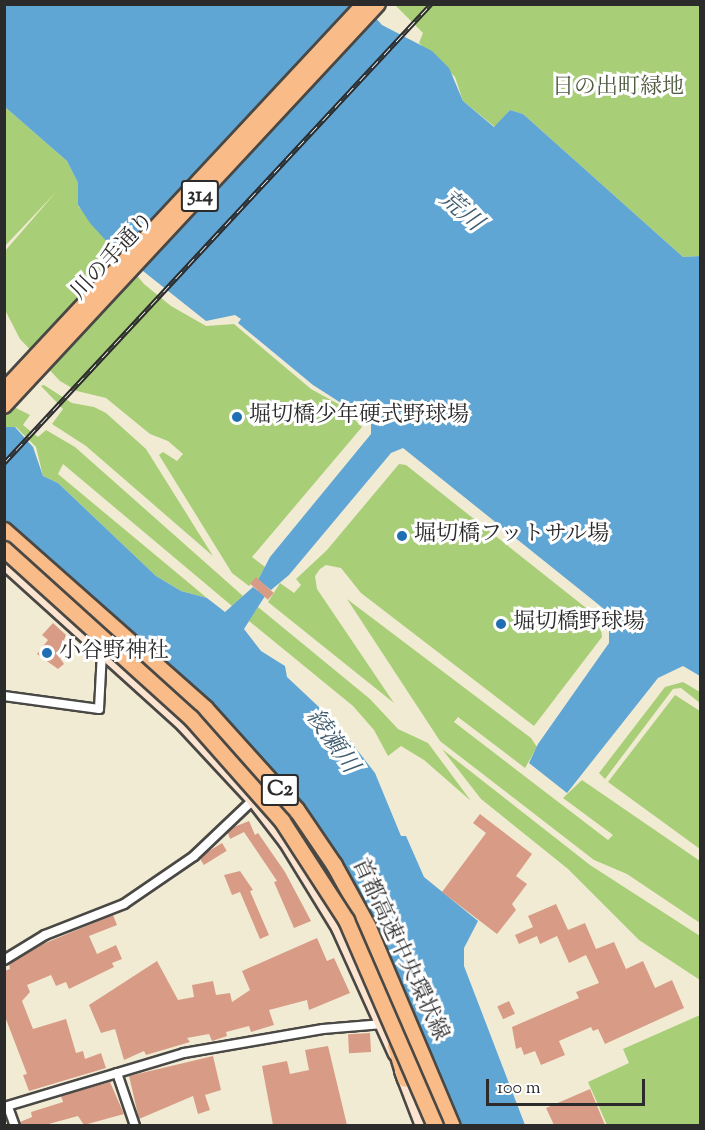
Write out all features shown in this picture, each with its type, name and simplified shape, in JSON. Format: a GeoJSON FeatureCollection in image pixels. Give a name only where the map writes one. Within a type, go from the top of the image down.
{"type":"FeatureCollection","features":[{"type":"Feature","properties":{"kind":"highway","name":"首都高速中央環状線"},"geometry":{"type":"LineString","coordinates":[[4,530],[241,744],[319,842],[367,925],[452,1125]]}},
{"type":"Feature","properties":{"kind":"highway","name":"首都高速中央環状線"},"geometry":{"type":"LineString","coordinates":[[4,549],[191,718],[258,791],[316,870],[346,920],[387,1021],[435,1125]]}},
{"type":"Feature","properties":{"kind":"highway"},"geometry":{"type":"LineString","coordinates":[[97,613],[200,715],[277,805],[345,910],[424,1125]]}},
{"type":"Feature","properties":{"kind":"highway"},"geometry":{"type":"LineString","coordinates":[[387,1021],[405,1079]]}},
{"type":"Feature","properties":{"kind":"main road","name":"川の手通り"},"geometry":{"type":"LineString","coordinates":[[10,391],[364,4]]}},
{"type":"Feature","properties":{"kind":"main road","name":"川の手通り"},"geometry":{"type":"LineString","coordinates":[[10,391],[378,4]]}},
{"type":"Feature","properties":{"kind":"main road"},"geometry":{"type":"LineString","coordinates":[[4,563],[183,725],[254,801],[313,884],[387,1021]]}},
{"type":"Feature","properties":{"kind":"main road"},"geometry":{"type":"LineString","coordinates":[[405,1079],[424,1125]]}},
{"type":"Feature","properties":{"kind":"street"},"geometry":{"type":"LineString","coordinates":[[4,696],[99,709],[102,651]]}},
{"type":"Feature","properties":{"kind":"street"},"geometry":{"type":"LineString","coordinates":[[4,960],[45,935],[124,904],[194,856],[254,801]]}},
{"type":"Feature","properties":{"kind":"street"},"geometry":{"type":"LineString","coordinates":[[15,1125],[6,1107],[117,1073],[204,1049],[387,1021]]}},
{"type":"Feature","properties":{"kind":"street"},"geometry":{"type":"LineString","coordinates":[[117,1073],[135,1125]]}},
{"type":"Feature","properties":{"kind":"green space","name":"日の出町緑地"},"geometry":{"type":"Polygon","coordinates":[[[395,5],[700,5],[700,256],[683,257],[523,114],[510,110],[495,127],[463,101],[455,77],[419,43],[423,33],[395,5]]]}},
{"type":"Feature","properties":{"kind":"green space"},"geometry":{"type":"Polygon","coordinates":[[[5,107],[67,161],[78,183],[78,206],[144,284],[171,306],[206,326],[234,324],[311,389],[340,405],[362,427],[252,557],[265,567],[258,580],[256,578],[249,586],[232,573],[159,455],[163,452],[177,461],[183,454],[168,441],[150,434],[106,398],[77,391],[60,381],[20,339],[5,310],[5,251],[56,192],[5,246],[5,107]]]}},
{"type":"Feature","properties":{"kind":"green space"},"geometry":{"type":"Polygon","coordinates":[[[44,385],[72,403],[94,407],[106,413],[146,449],[213,556],[86,446],[52,424],[63,409],[41,386],[44,385]]]}},
{"type":"Feature","properties":{"kind":"green space"},"geometry":{"type":"Polygon","coordinates":[[[4,402],[30,415],[23,425],[38,437],[46,430],[75,447],[243,596],[232,606],[63,464],[58,474],[207,598],[181,591],[156,576],[58,483],[43,476],[36,447],[16,427],[5,427],[4,402]]]}},
{"type":"Feature","properties":{"kind":"green space"},"geometry":{"type":"Polygon","coordinates":[[[399,464],[406,465],[600,619],[602,637],[534,726],[361,593],[341,568],[326,565],[320,569],[315,576],[317,589],[394,703],[268,602],[280,583],[294,593],[301,585],[296,579],[327,550],[399,464]]]}},
{"type":"Feature","properties":{"kind":"green space"},"geometry":{"type":"Polygon","coordinates":[[[347,599],[531,738],[537,747],[525,768],[458,717],[454,722],[608,840],[613,835],[563,798],[582,780],[700,861],[700,923],[627,874],[594,860],[440,741],[347,599]]]}},
{"type":"Feature","properties":{"kind":"green space"},"geometry":{"type":"Polygon","coordinates":[[[258,607],[370,699],[398,729],[428,743],[471,801],[424,760],[401,746],[388,756],[374,730],[353,706],[249,621],[258,607]]]}},
{"type":"Feature","properties":{"kind":"green space"},"geometry":{"type":"Polygon","coordinates":[[[683,682],[700,692],[700,703],[681,688],[673,689],[605,779],[599,773],[665,687],[683,682]]]}},
{"type":"Feature","properties":{"kind":"green space"},"geometry":{"type":"Polygon","coordinates":[[[675,695],[700,711],[700,849],[608,782],[675,695]]]}},
{"type":"Feature","properties":{"kind":"green space"},"geometry":{"type":"Polygon","coordinates":[[[442,749],[590,865],[700,936],[700,980],[639,940],[568,869],[481,799],[442,749]]]}},
{"type":"Feature","properties":{"kind":"green space"},"geometry":{"type":"Polygon","coordinates":[[[700,1015],[700,1125],[607,1125],[588,1082],[629,1063],[623,1049],[700,1015]]]}},
{"type":"Feature","properties":{"kind":"water","name":"荒川"},"geometry":{"type":"Polygon","coordinates":[[[5,5],[364,5],[382,25],[432,51],[449,68],[463,101],[494,127],[510,110],[523,114],[683,257],[700,256],[700,676],[683,666],[658,678],[567,793],[529,763],[538,744],[609,643],[609,613],[403,448],[391,453],[289,575],[271,590],[258,580],[270,557],[371,434],[371,421],[356,407],[352,410],[313,385],[238,323],[241,319],[235,315],[206,321],[109,244],[90,223],[78,205],[78,183],[67,161],[5,107],[5,5]]]}},
{"type":"Feature","properties":{"kind":"water","name":"綾瀬川"},"geometry":{"type":"Polygon","coordinates":[[[4,427],[15,427],[33,447],[43,476],[58,483],[156,576],[181,591],[207,598],[225,612],[253,587],[265,596],[244,629],[261,651],[285,666],[287,677],[337,724],[375,773],[401,836],[406,836],[424,877],[478,921],[464,948],[464,966],[525,1125],[459,1125],[370,919],[288,789],[208,702],[5,522],[4,427]]]}},
{"type":"Feature","properties":{"kind":"building"},"geometry":{"type":"Polygon","coordinates":[[[256,577],[274,593],[268,600],[250,584],[256,577]]]}},
{"type":"Feature","properties":{"kind":"building"},"geometry":{"type":"Polygon","coordinates":[[[53,623],[66,635],[58,655],[64,664],[58,669],[37,654],[48,640],[42,635],[53,623]]]}},
{"type":"Feature","properties":{"kind":"building"},"geometry":{"type":"Polygon","coordinates":[[[480,814],[532,854],[516,876],[527,884],[512,904],[516,910],[497,934],[442,892],[486,833],[473,823],[480,814]]]}},
{"type":"Feature","properties":{"kind":"building"},"geometry":{"type":"Polygon","coordinates":[[[249,821],[255,835],[258,833],[285,872],[311,921],[294,928],[274,882],[277,881],[244,832],[230,839],[228,833],[234,827],[249,821]]]}},
{"type":"Feature","properties":{"kind":"building"},"geometry":{"type":"Polygon","coordinates":[[[222,843],[227,851],[204,865],[199,857],[222,843]]]}},
{"type":"Feature","properties":{"kind":"building"},"geometry":{"type":"Polygon","coordinates":[[[240,871],[253,890],[250,891],[269,935],[260,939],[240,892],[232,895],[224,875],[240,871]]]}},
{"type":"Feature","properties":{"kind":"building"},"geometry":{"type":"Polygon","coordinates":[[[556,904],[568,930],[585,923],[596,949],[614,942],[626,969],[643,961],[655,988],[672,980],[684,1008],[605,1044],[598,1029],[593,1031],[591,1027],[559,1041],[565,1055],[541,1065],[535,1051],[524,1055],[521,1047],[516,1049],[512,1027],[579,998],[576,992],[599,983],[586,955],[569,963],[557,936],[540,944],[537,936],[519,944],[515,935],[533,927],[528,916],[556,904]]]}},
{"type":"Feature","properties":{"kind":"building"},"geometry":{"type":"Polygon","coordinates":[[[113,915],[117,925],[89,936],[97,954],[116,945],[122,959],[112,963],[114,967],[69,989],[66,982],[56,986],[51,975],[27,985],[30,992],[22,1001],[33,1029],[66,1019],[76,1053],[83,1051],[85,1059],[101,1053],[106,1068],[29,1091],[23,1075],[27,1074],[4,1014],[4,971],[10,969],[9,964],[43,944],[113,915]]]}},
{"type":"Feature","properties":{"kind":"building"},"geometry":{"type":"Polygon","coordinates":[[[317,938],[327,961],[334,958],[350,993],[309,1010],[307,1000],[269,1010],[274,1025],[251,1032],[249,1026],[226,1032],[227,1036],[212,1041],[209,1034],[187,1038],[190,1042],[146,1055],[144,1051],[124,1060],[115,1029],[101,1033],[89,1005],[157,961],[178,1000],[194,997],[192,985],[213,981],[216,995],[230,993],[232,1002],[250,990],[242,971],[317,938]]]}},
{"type":"Feature","properties":{"kind":"building"},"geometry":{"type":"Polygon","coordinates":[[[509,1001],[515,1014],[503,1019],[497,1006],[509,1001]]]}},
{"type":"Feature","properties":{"kind":"building"},"geometry":{"type":"Polygon","coordinates":[[[370,1033],[371,1052],[349,1053],[348,1034],[370,1033]]]}},
{"type":"Feature","properties":{"kind":"building"},"geometry":{"type":"Polygon","coordinates":[[[328,1046],[347,1125],[273,1125],[262,1066],[287,1061],[290,1074],[309,1070],[305,1050],[328,1046]]]}},
{"type":"Feature","properties":{"kind":"building"},"geometry":{"type":"Polygon","coordinates":[[[213,1056],[221,1090],[205,1095],[210,1110],[198,1114],[193,1096],[139,1119],[129,1076],[213,1056]]]}},
{"type":"Feature","properties":{"kind":"building"},"geometry":{"type":"Polygon","coordinates":[[[110,1082],[124,1114],[84,1125],[78,1116],[45,1125],[21,1125],[20,1122],[32,1117],[31,1112],[63,1102],[61,1096],[110,1082]]]}},
{"type":"Feature","properties":{"kind":"building"},"geometry":{"type":"Polygon","coordinates":[[[590,1089],[605,1125],[554,1125],[546,1108],[590,1089]]]}},
{"type":"Feature","properties":{"kind":"railway"},"geometry":{"type":"LineString","coordinates":[[4,463],[431,4]]}},
{"type":"Feature","properties":{"kind":"place","name":"堀切橋少年硬式野球場"},"geometry":{"type":"Point","coordinates":[237,417]}},
{"type":"Feature","properties":{"kind":"place","name":"堀切橋フットサル場"},"geometry":{"type":"Point","coordinates":[402,536]}},
{"type":"Feature","properties":{"kind":"place","name":"堀切橋野球場"},"geometry":{"type":"Point","coordinates":[501,624]}},
{"type":"Feature","properties":{"kind":"place","name":"小谷野神社"},"geometry":{"type":"Point","coordinates":[47,653]}}]}
